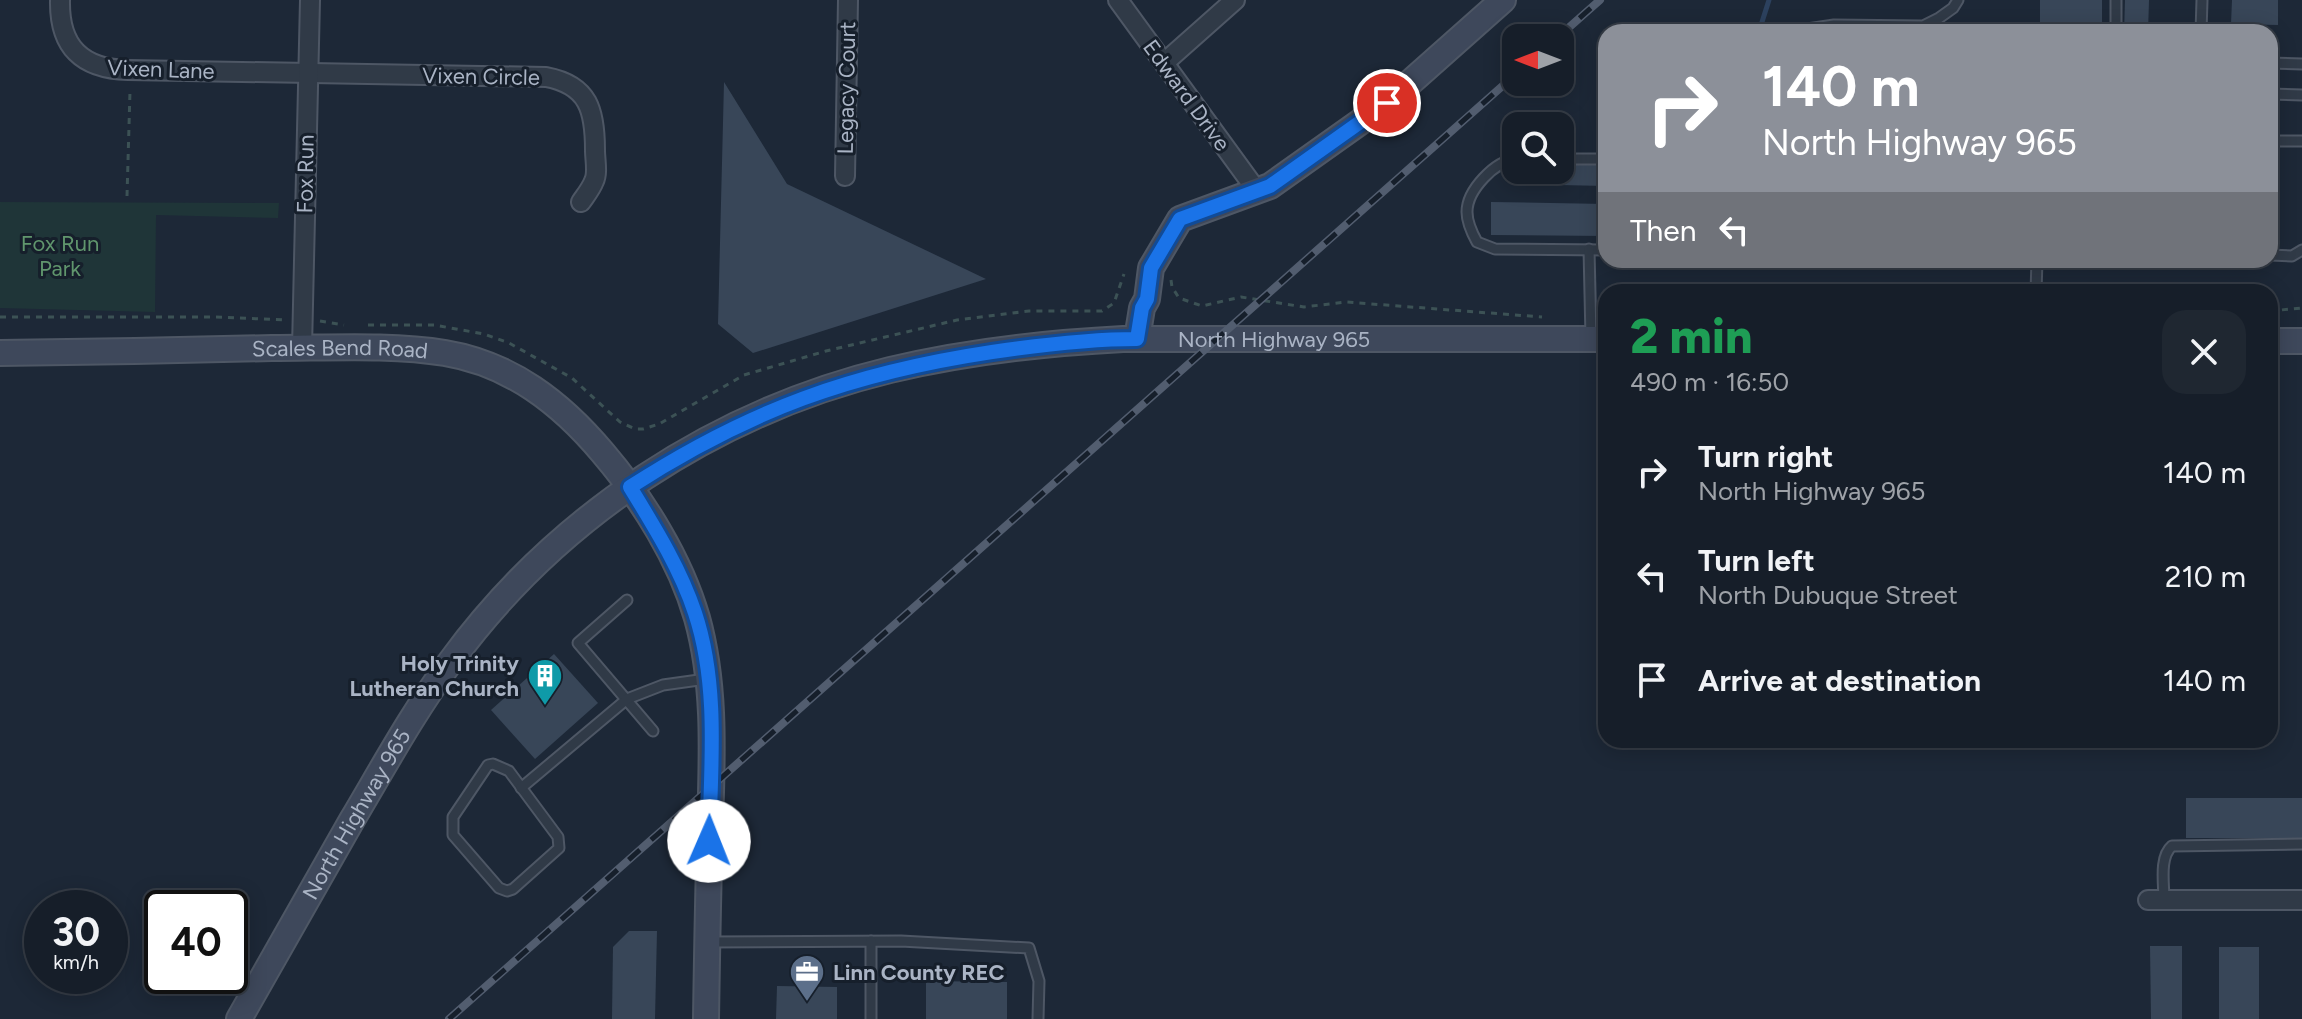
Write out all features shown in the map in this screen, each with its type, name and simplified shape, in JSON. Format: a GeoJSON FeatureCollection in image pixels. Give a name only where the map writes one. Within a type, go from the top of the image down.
{"type":"FeatureCollection","features":[{"type":"Feature","properties":{"kind":"street","name":"Vixen Lane"},"geometry":{"type":"LineString","coordinates":[[60,0],[63,32],[84,60],[98,67],[308,72]]}},
{"type":"Feature","properties":{"kind":"street","name":"Fox Run"},"geometry":{"type":"LineString","coordinates":[[302,348],[310,0]]}},
{"type":"Feature","properties":{"kind":"street","name":"Legacy Court"},"geometry":{"type":"LineString","coordinates":[[845,176],[848,0]]}},
{"type":"Feature","properties":{"kind":"street","name":"Edward Drive"},"geometry":{"type":"LineString","coordinates":[[1118,0],[1257,191]]}},
{"type":"Feature","properties":{"kind":"street"},"geometry":{"type":"LineString","coordinates":[[1164,63],[1235,0]]}},
{"type":"Feature","properties":{"kind":"street"},"geometry":{"type":"LineString","coordinates":[[1137,339],[1151,268],[1180,219],[1270,186],[1387,103],[1503,0]]}},
{"type":"Feature","properties":{"kind":"street","name":"Vixen Circle"},"geometry":{"type":"LineString","coordinates":[[308,72],[546,77],[564,80],[578,90],[589,104],[595,122],[595,179],[581,202]]}},
{"type":"Feature","properties":{"kind":"street","name":"North Highway 965"},"geometry":{"type":"LineString","coordinates":[[239,1019],[392,751],[453,658],[506,594],[547,554],[630,487],[746,420],[837,386],[931,361],[1059,343],[1137,339],[1598,339]]}},
{"type":"Feature","properties":{"kind":"street"},"geometry":{"type":"LineString","coordinates":[[2278,341],[2302,341]]}},
{"type":"Feature","properties":{"kind":"street","name":"Scales Bend Road"},"geometry":{"type":"LineString","coordinates":[[0,353],[409,349],[445,353],[496,368],[530,385],[560,406],[630,487],[666,546],[696,616],[709,678],[711,788],[706,1019]]}},
{"type":"Feature","properties":{"kind":"street"},"geometry":{"type":"LineString","coordinates":[[2156,900],[2302,900]]}},
{"type":"Feature","properties":{"kind":"lane"},"geometry":{"type":"LineString","coordinates":[[1927,24],[1953,8],[1958,0]]}},
{"type":"Feature","properties":{"kind":"lane"},"geometry":{"type":"LineString","coordinates":[[2116,0],[2116,24]]}},
{"type":"Feature","properties":{"kind":"lane"},"geometry":{"type":"LineString","coordinates":[[2201,24],[2202,0]]}},
{"type":"Feature","properties":{"kind":"lane"},"geometry":{"type":"LineString","coordinates":[[2278,63],[2302,64]]}},
{"type":"Feature","properties":{"kind":"lane"},"geometry":{"type":"LineString","coordinates":[[2278,94],[2302,95]]}},
{"type":"Feature","properties":{"kind":"lane"},"geometry":{"type":"LineString","coordinates":[[2278,141],[2302,141]]}},
{"type":"Feature","properties":{"kind":"lane"},"geometry":{"type":"LineString","coordinates":[[1574,159],[1598,159]]}},
{"type":"Feature","properties":{"kind":"lane"},"geometry":{"type":"LineString","coordinates":[[1502,165],[1481,182],[1467,210],[1470,228],[1477,242],[1495,249],[1598,250]]}},
{"type":"Feature","properties":{"kind":"lane"},"geometry":{"type":"LineString","coordinates":[[1589,249],[1598,339]]}},
{"type":"Feature","properties":{"kind":"lane"},"geometry":{"type":"LineString","coordinates":[[2278,255],[2292,256],[2301,252]]}},
{"type":"Feature","properties":{"kind":"lane"},"geometry":{"type":"LineString","coordinates":[[627,600],[578,643],[653,731]]}},
{"type":"Feature","properties":{"kind":"lane"},"geometry":{"type":"LineString","coordinates":[[521,788],[627,699],[663,685],[709,678]]}},
{"type":"Feature","properties":{"kind":"lane"},"geometry":{"type":"LineString","coordinates":[[488,765],[509,771],[521,788],[558,837],[559,848],[507,891],[499,888],[453,835],[451,826],[453,817],[488,765]]}},
{"type":"Feature","properties":{"kind":"lane"},"geometry":{"type":"LineString","coordinates":[[2156,900],[2167,850],[2172,846],[2302,844]]}},
{"type":"Feature","properties":{"kind":"lane"},"geometry":{"type":"LineString","coordinates":[[707,942],[871,941],[1029,948],[1039,981],[1038,1019]]}},
{"type":"Feature","properties":{"kind":"lane"},"geometry":{"type":"LineString","coordinates":[[871,941],[871,1019]]}},
{"type":"Feature","properties":{"kind":"path"},"geometry":{"type":"LineString","coordinates":[[127,196],[130,91]]}},
{"type":"Feature","properties":{"kind":"path"},"geometry":{"type":"LineString","coordinates":[[614,416],[627,426],[651,428],[760,368],[931,325],[1018,312],[1102,311],[1114,303],[1124,274]]}},
{"type":"Feature","properties":{"kind":"path"},"geometry":{"type":"LineString","coordinates":[[1172,275],[1172,287],[1179,298],[1202,306],[1241,297],[1304,307],[1346,302],[1552,318]]}},
{"type":"Feature","properties":{"kind":"path"},"geometry":{"type":"LineString","coordinates":[[2278,310],[2302,308]]}},
{"type":"Feature","properties":{"kind":"path"},"geometry":{"type":"LineString","coordinates":[[0,317],[214,317],[302,321]]}},
{"type":"Feature","properties":{"kind":"green space","name":"Fox Run Park"},"geometry":{"type":"Polygon","coordinates":[[[0,202],[279,203],[278,218],[156,215],[155,312],[0,308],[0,202]]]}},
{"type":"Feature","properties":{"kind":"building"},"geometry":{"type":"Polygon","coordinates":[[[2040,0],[2102,0],[2102,24],[2040,24],[2040,0]]]}},
{"type":"Feature","properties":{"kind":"building"},"geometry":{"type":"Polygon","coordinates":[[[2125,0],[2149,0],[2148,24],[2124,24],[2125,0]]]}},
{"type":"Feature","properties":{"kind":"building"},"geometry":{"type":"Polygon","coordinates":[[[2232,0],[2278,0],[2278,24],[2231,24],[2232,0]]]}},
{"type":"Feature","properties":{"kind":"building"},"geometry":{"type":"Polygon","coordinates":[[[724,82],[787,184],[986,279],[753,353],[718,324],[724,82]]]}},
{"type":"Feature","properties":{"kind":"building"},"geometry":{"type":"Polygon","coordinates":[[[1574,160],[1598,161],[1598,186],[1515,184],[1574,184],[1574,160]]]}},
{"type":"Feature","properties":{"kind":"building"},"geometry":{"type":"Polygon","coordinates":[[[1491,202],[1598,204],[1598,236],[1491,235],[1491,202]]]}},
{"type":"Feature","properties":{"kind":"building","name":"Holy Trinity Lutheran Church"},"geometry":{"type":"Polygon","coordinates":[[[554,654],[598,703],[535,759],[491,710],[554,654]]]}},
{"type":"Feature","properties":{"kind":"building"},"geometry":{"type":"Polygon","coordinates":[[[2186,798],[2302,798],[2302,838],[2186,838],[2186,798]]]}},
{"type":"Feature","properties":{"kind":"building"},"geometry":{"type":"Polygon","coordinates":[[[629,931],[657,931],[655,1019],[612,1019],[613,947],[629,931]]]}},
{"type":"Feature","properties":{"kind":"building"},"geometry":{"type":"Polygon","coordinates":[[[2150,946],[2182,946],[2182,1019],[2151,1019],[2150,946]]]}},
{"type":"Feature","properties":{"kind":"building"},"geometry":{"type":"Polygon","coordinates":[[[2219,947],[2259,947],[2259,1019],[2219,1019],[2219,947]]]}},
{"type":"Feature","properties":{"kind":"building"},"geometry":{"type":"Polygon","coordinates":[[[926,981],[1007,982],[1007,1019],[926,1019],[926,981]]]}},
{"type":"Feature","properties":{"kind":"building","name":"Linn County REC"},"geometry":{"type":"Polygon","coordinates":[[[777,986],[837,987],[837,1019],[776,1019],[777,986]]]}},
{"type":"Feature","properties":{"kind":"waterway"},"geometry":{"type":"LineString","coordinates":[[1762,22],[1769,0]]}},
{"type":"Feature","properties":{"kind":"railway"},"geometry":{"type":"LineString","coordinates":[[1573,24],[1600,0]]}},
{"type":"Feature","properties":{"kind":"railway"},"geometry":{"type":"LineString","coordinates":[[449,1019],[1502,86]]}},
{"type":"Feature","properties":{"kind":"place","name":"Holy Trinity Lutheran Church"},"geometry":{"type":"Point","coordinates":[545,707]}},
{"type":"Feature","properties":{"kind":"place","name":"Linn County REC"},"geometry":{"type":"Point","coordinates":[807,1003]}},
{"type":"Feature","properties":{"kind":"route"},"geometry":{"type":"LineString","coordinates":[[709,841],[710,690],[706,656],[688,592],[666,546],[630,487],[746,420],[778,406],[887,371],[1023,347],[1137,339],[1151,268],[1180,219],[1270,186],[1387,103]]}}]}
